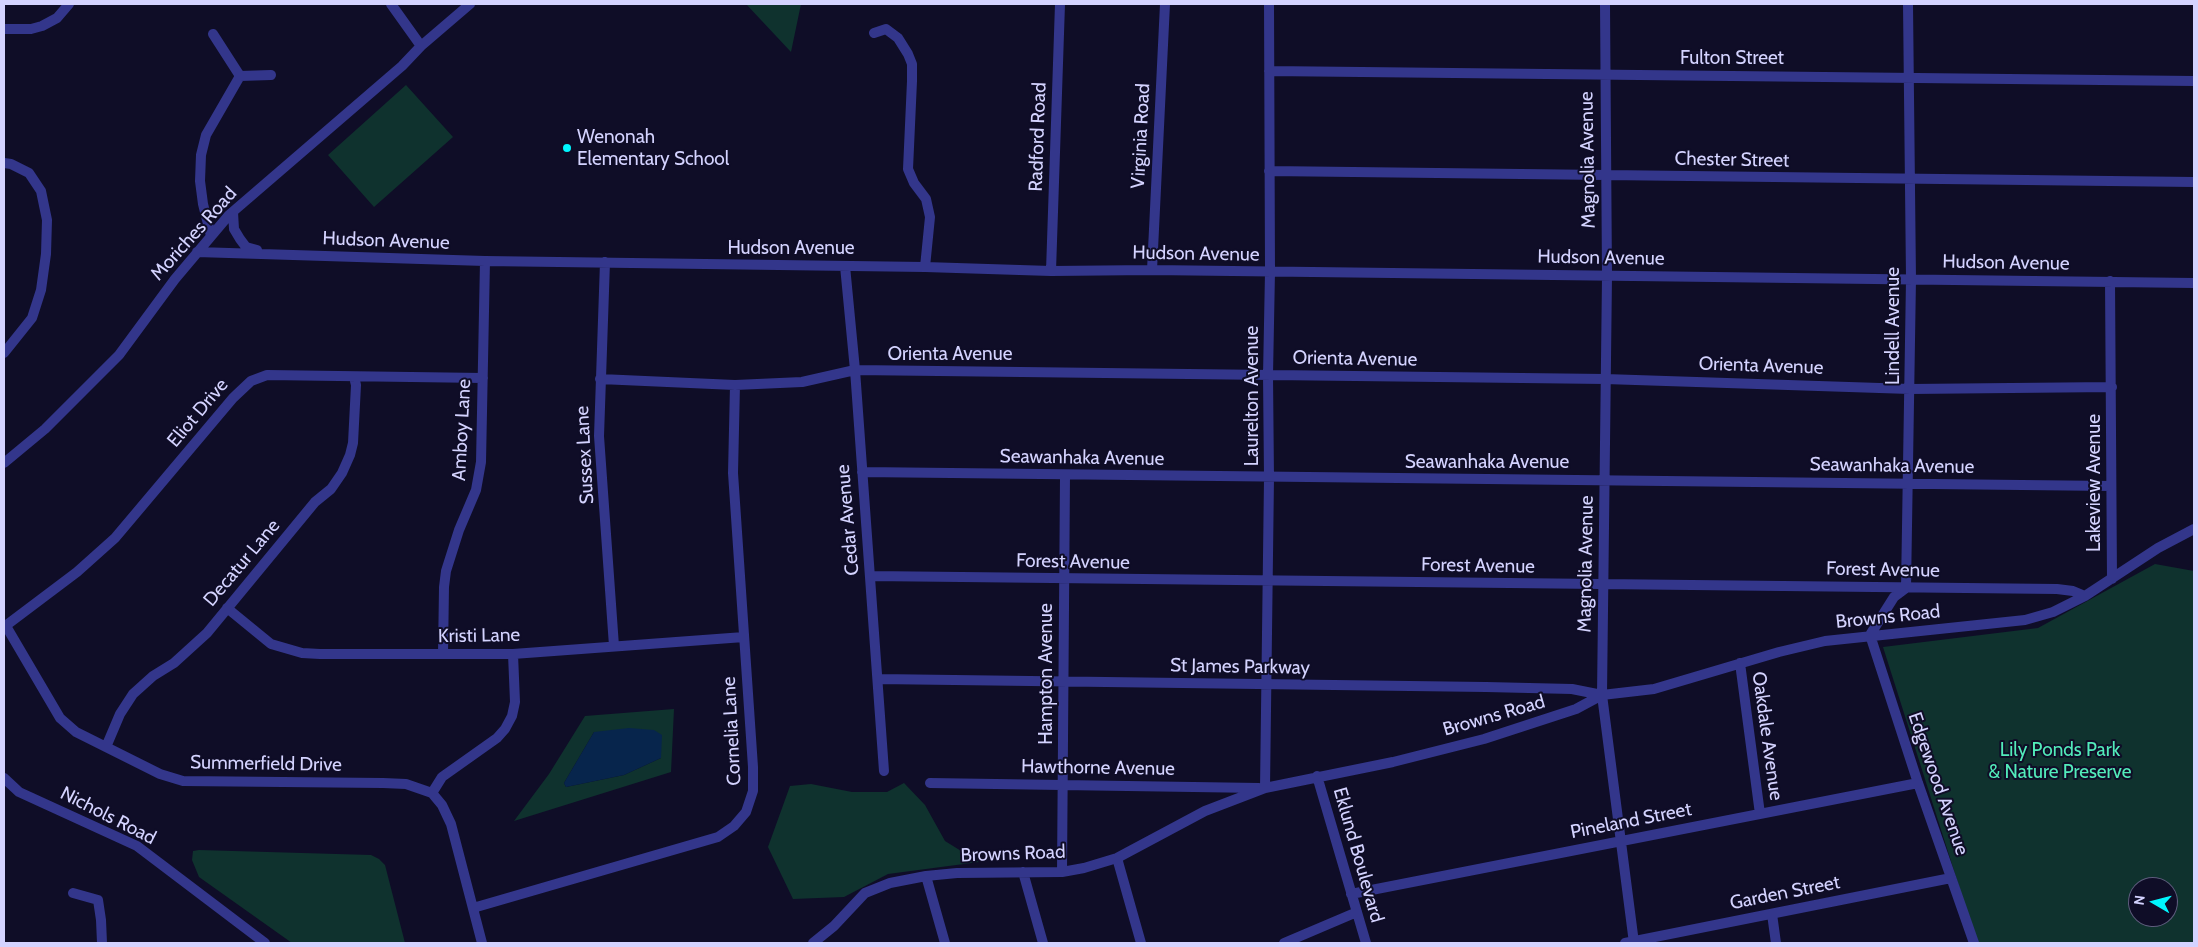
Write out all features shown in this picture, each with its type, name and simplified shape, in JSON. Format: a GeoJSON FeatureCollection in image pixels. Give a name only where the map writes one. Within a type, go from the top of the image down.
{"type":"FeatureCollection","features":[{"type":"Feature","properties":{"kind":"street"},"geometry":{"type":"LineString","coordinates":[[4,29],[31,29],[42,26],[57,18],[69,4]]}},
{"type":"Feature","properties":{"kind":"street"},"geometry":{"type":"LineString","coordinates":[[390,4],[421,46]]}},
{"type":"Feature","properties":{"kind":"street","name":"Moriches Road"},"geometry":{"type":"LineString","coordinates":[[4,463],[44,429],[119,355],[175,279],[233,212],[402,66],[421,46],[470,4]]}},
{"type":"Feature","properties":{"kind":"street","name":"Radford Road"},"geometry":{"type":"LineString","coordinates":[[1051,271],[1060,4]]}},
{"type":"Feature","properties":{"kind":"street","name":"Virginia Road"},"geometry":{"type":"LineString","coordinates":[[1152,270],[1165,4]]}},
{"type":"Feature","properties":{"kind":"street","name":"Laurelton Avenue"},"geometry":{"type":"LineString","coordinates":[[1265,788],[1270,478],[1268,375],[1270,272],[1269,4]]}},
{"type":"Feature","properties":{"kind":"street","name":"Magnolia Avenue"},"geometry":{"type":"LineString","coordinates":[[1605,4],[1607,276],[1602,695],[1621,841],[1631,943]]}},
{"type":"Feature","properties":{"kind":"street","name":"Lindell Avenue"},"geometry":{"type":"LineString","coordinates":[[1906,588],[1911,280],[1908,4]]}},
{"type":"Feature","properties":{"kind":"street"},"geometry":{"type":"LineString","coordinates":[[874,33],[886,29],[898,38],[912,64],[908,169],[914,182],[926,199],[930,217],[926,267]]}},
{"type":"Feature","properties":{"kind":"street"},"geometry":{"type":"LineString","coordinates":[[213,34],[240,76]]}},
{"type":"Feature","properties":{"kind":"street","name":"Fulton Street"},"geometry":{"type":"LineString","coordinates":[[1269,71],[2194,81]]}},
{"type":"Feature","properties":{"kind":"street"},"geometry":{"type":"LineString","coordinates":[[240,76],[271,75]]}},
{"type":"Feature","properties":{"kind":"street"},"geometry":{"type":"LineString","coordinates":[[211,236],[200,182],[201,155],[206,135],[240,76]]}},
{"type":"Feature","properties":{"kind":"street"},"geometry":{"type":"LineString","coordinates":[[4,163],[11,164],[29,173],[41,191],[47,220],[46,254],[41,290],[32,318],[4,353]]}},
{"type":"Feature","properties":{"kind":"street","name":"Chester Street"},"geometry":{"type":"LineString","coordinates":[[1269,171],[2194,182]]}},
{"type":"Feature","properties":{"kind":"street"},"geometry":{"type":"LineString","coordinates":[[233,212],[234,229],[246,247],[275,255]]}},
{"type":"Feature","properties":{"kind":"street","name":"Hudson Avenue"},"geometry":{"type":"LineString","coordinates":[[197,252],[484,261],[740,266],[926,267],[1051,271],[1152,270],[2194,283]]}},
{"type":"Feature","properties":{"kind":"street","name":"Amboy Lane"},"geometry":{"type":"LineString","coordinates":[[443,654],[446,570],[458,530],[476,490],[481,462],[484,261]]}},
{"type":"Feature","properties":{"kind":"street","name":"Sussex Lane"},"geometry":{"type":"LineString","coordinates":[[605,262],[598,436],[614,646]]}},
{"type":"Feature","properties":{"kind":"street","name":"Cedar Avenue"},"geometry":{"type":"LineString","coordinates":[[845,266],[855,370],[884,770]]}},
{"type":"Feature","properties":{"kind":"street","name":"Lakeview Avenue"},"geometry":{"type":"LineString","coordinates":[[2110,281],[2112,579]]}},
{"type":"Feature","properties":{"kind":"street","name":"Orienta Avenue"},"geometry":{"type":"LineString","coordinates":[[600,379],[735,385],[802,382],[855,370],[1605,379],[1910,389],[2112,388]]}},
{"type":"Feature","properties":{"kind":"street","name":"Eliot Drive"},"geometry":{"type":"LineString","coordinates":[[5,627],[77,572],[115,538],[232,398],[251,381],[267,375],[482,378]]}},
{"type":"Feature","properties":{"kind":"street","name":"Decatur Lane"},"geometry":{"type":"LineString","coordinates":[[106,747],[120,714],[133,694],[152,676],[180,657],[206,633],[315,502],[331,489],[342,473],[353,443],[356,385],[354,377]]}},
{"type":"Feature","properties":{"kind":"street","name":"Cornelia Lane"},"geometry":{"type":"LineString","coordinates":[[473,908],[718,837],[734,826],[746,812],[753,791],[733,473],[735,385]]}},
{"type":"Feature","properties":{"kind":"street","name":"Seawanhaka Avenue"},"geometry":{"type":"LineString","coordinates":[[862,472],[1065,476],[2111,486]]}},
{"type":"Feature","properties":{"kind":"street","name":"Hampton Avenue"},"geometry":{"type":"LineString","coordinates":[[1062,872],[1065,476]]}},
{"type":"Feature","properties":{"kind":"street","name":"Browns Road"},"geometry":{"type":"LineString","coordinates":[[813,943],[834,926],[866,894],[890,883],[926,876],[1062,872],[1117,858],[1206,811],[1265,788],[1394,762],[1484,739],[1576,710],[1602,695],[1654,689],[1740,663],[1824,641],[2025,620],[2053,612],[2085,596],[2158,548],[2194,530]]}},
{"type":"Feature","properties":{"kind":"street","name":"Forest Avenue"},"geometry":{"type":"LineString","coordinates":[[870,576],[1063,580],[2057,590],[2073,591],[2085,596]]}},
{"type":"Feature","properties":{"kind":"street"},"geometry":{"type":"LineString","coordinates":[[1870,635],[1894,597],[1906,588]]}},
{"type":"Feature","properties":{"kind":"street","name":"Kristi Lane"},"geometry":{"type":"LineString","coordinates":[[227,608],[271,644],[283,649],[320,654],[513,654],[744,637]]}},
{"type":"Feature","properties":{"kind":"street","name":"Summerfield Drive"},"geometry":{"type":"LineString","coordinates":[[5,627],[60,718],[76,732],[160,774],[183,781],[406,784],[432,793]]}},
{"type":"Feature","properties":{"kind":"street","name":"Edgewood Avenue"},"geometry":{"type":"LineString","coordinates":[[1870,635],[1918,783],[1974,943]]}},
{"type":"Feature","properties":{"kind":"street"},"geometry":{"type":"LineString","coordinates":[[482,943],[451,824],[442,805],[432,793],[442,777],[497,738],[505,729],[512,716],[515,702],[513,654]]}},
{"type":"Feature","properties":{"kind":"street","name":"Oakdale Avenue"},"geometry":{"type":"LineString","coordinates":[[1740,663],[1760,814]]}},
{"type":"Feature","properties":{"kind":"street","name":"St James Parkway"},"geometry":{"type":"LineString","coordinates":[[878,679],[1572,689],[1602,695]]}},
{"type":"Feature","properties":{"kind":"street","name":"Eklund Boulevard"},"geometry":{"type":"LineString","coordinates":[[1317,776],[1366,943]]}},
{"type":"Feature","properties":{"kind":"street","name":"Nichols Road"},"geometry":{"type":"LineString","coordinates":[[4,778],[19,792],[137,846],[266,943]]}},
{"type":"Feature","properties":{"kind":"street","name":"Hawthorne Avenue"},"geometry":{"type":"LineString","coordinates":[[930,783],[1265,788]]}},
{"type":"Feature","properties":{"kind":"street","name":"Pineland Street"},"geometry":{"type":"LineString","coordinates":[[1351,894],[1918,783]]}},
{"type":"Feature","properties":{"kind":"street"},"geometry":{"type":"LineString","coordinates":[[1117,858],[1141,943]]}},
{"type":"Feature","properties":{"kind":"street"},"geometry":{"type":"LineString","coordinates":[[1023,872],[1043,943]]}},
{"type":"Feature","properties":{"kind":"street"},"geometry":{"type":"LineString","coordinates":[[926,876],[945,943]]}},
{"type":"Feature","properties":{"kind":"street","name":"Garden Street"},"geometry":{"type":"LineString","coordinates":[[1631,943],[1952,878]]}},
{"type":"Feature","properties":{"kind":"street"},"geometry":{"type":"LineString","coordinates":[[72,893],[98,900],[102,920],[102,943]]}},
{"type":"Feature","properties":{"kind":"street"},"geometry":{"type":"LineString","coordinates":[[1284,943],[1356,912]]}},
{"type":"Feature","properties":{"kind":"street"},"geometry":{"type":"LineString","coordinates":[[1772,914],[1776,943]]}},
{"type":"Feature","properties":{"kind":"green space"},"geometry":{"type":"Polygon","coordinates":[[[746,4],[801,4],[791,52],[746,4]]]}},
{"type":"Feature","properties":{"kind":"green space"},"geometry":{"type":"Polygon","coordinates":[[[406,85],[453,137],[374,207],[328,155],[406,85]]]}},
{"type":"Feature","properties":{"kind":"green space","name":"Lily Ponds Park & Nature Preserve"},"geometry":{"type":"Polygon","coordinates":[[[2155,564],[2194,571],[2194,943],[1977,943],[1883,647],[2038,628],[2155,564]]]}},
{"type":"Feature","properties":{"kind":"green space"},"geometry":{"type":"Polygon","coordinates":[[[674,709],[671,772],[514,821],[549,774],[585,716],[674,709]],[[594,732],[564,783],[566,787],[624,775],[661,758],[594,732]]]}},
{"type":"Feature","properties":{"kind":"green space"},"geometry":{"type":"Polygon","coordinates":[[[904,783],[925,805],[945,841],[979,862],[888,874],[844,897],[793,899],[768,847],[790,786],[811,784],[852,792],[887,792],[904,783]]]}},
{"type":"Feature","properties":{"kind":"green space"},"geometry":{"type":"Polygon","coordinates":[[[193,851],[371,855],[385,865],[405,943],[292,943],[199,877],[192,860],[193,851]]]}},
{"type":"Feature","properties":{"kind":"water"},"geometry":{"type":"Polygon","coordinates":[[[629,728],[654,730],[662,735],[661,758],[624,775],[566,787],[564,783],[594,732],[629,728]]]}},
{"type":"Feature","properties":{"kind":"place","name":"Wenonah Elementary School"},"geometry":{"type":"Point","coordinates":[567,148]}}]}
